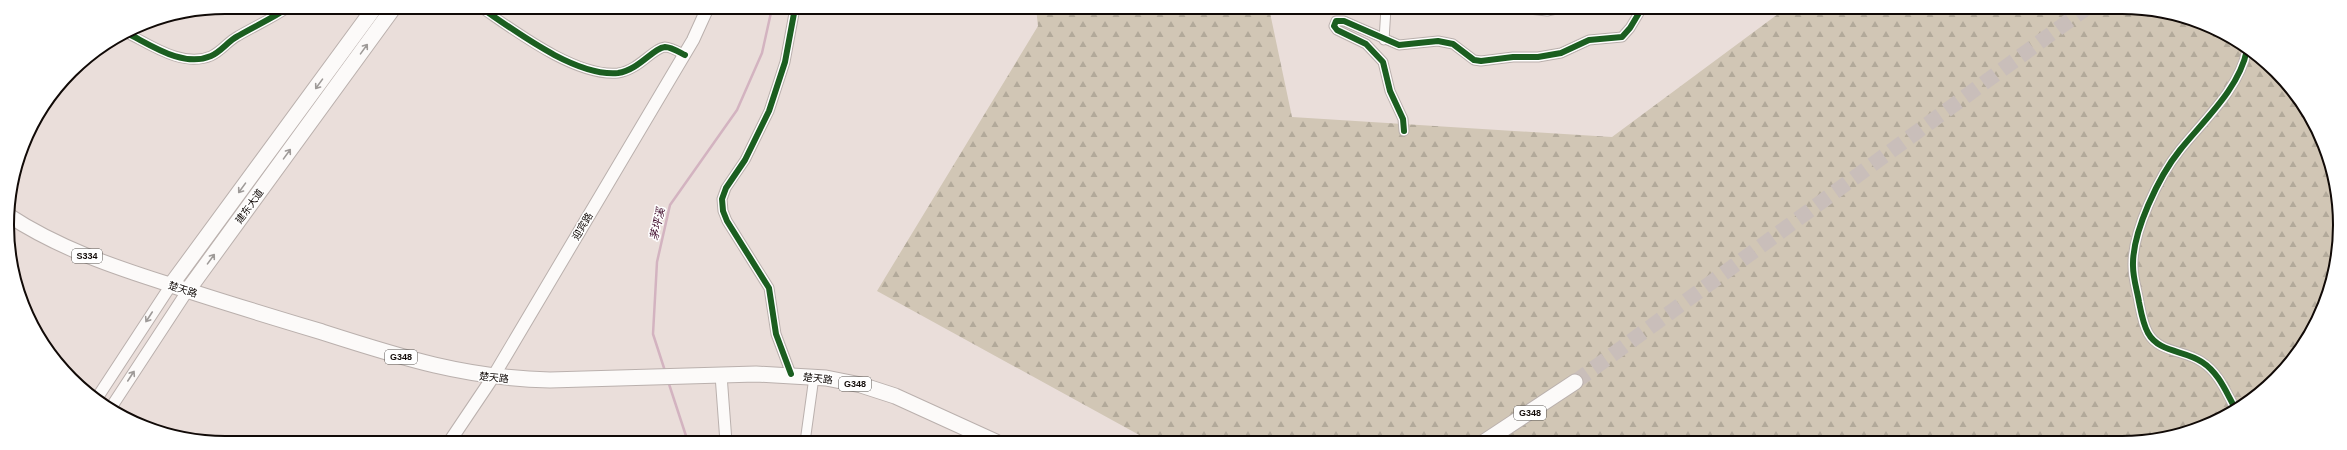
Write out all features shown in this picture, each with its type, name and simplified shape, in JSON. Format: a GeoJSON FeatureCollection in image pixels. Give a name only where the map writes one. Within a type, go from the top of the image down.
{"type":"FeatureCollection","features":[{"type":"Feature","properties":{"kind":"highway","name":"建东大道"},"geometry":{"type":"LineString","coordinates":[[171,284],[370,14]]}},
{"type":"Feature","properties":{"kind":"highway","name":"建东大道"},"geometry":{"type":"LineString","coordinates":[[188,290],[389,14]]}},
{"type":"Feature","properties":{"kind":"highway","name":"楚天路"},"geometry":{"type":"LineString","coordinates":[[171,284],[412,361],[493,377],[550,380],[721,375],[791,374],[814,376],[861,385],[895,396],[983,436]]}},
{"type":"Feature","properties":{"kind":"highway","name":"G348"},"geometry":{"type":"LineString","coordinates":[[1493,436],[1575,382]]}},
{"type":"Feature","properties":{"kind":"main road","name":"迎宾路"},"geometry":{"type":"LineString","coordinates":[[453,436],[493,377],[685,54],[705,14]]}},
{"type":"Feature","properties":{"kind":"main road","name":"楚天路"},"geometry":{"type":"LineString","coordinates":[[14,218],[44,236],[80,253],[116,268],[171,284]]}},
{"type":"Feature","properties":{"kind":"street"},"geometry":{"type":"LineString","coordinates":[[133,36],[174,56],[185,58],[209,56],[221,50],[238,36],[279,14]]}},
{"type":"Feature","properties":{"kind":"street"},"geometry":{"type":"LineString","coordinates":[[490,14],[555,57],[599,71],[617,73],[631,70],[642,64],[659,48],[666,47],[685,54]]}},
{"type":"Feature","properties":{"kind":"street"},"geometry":{"type":"LineString","coordinates":[[791,374],[776,334],[769,288],[727,221],[723,211],[722,199],[726,188],[745,160],[770,111],[785,62],[794,14]]}},
{"type":"Feature","properties":{"kind":"street"},"geometry":{"type":"LineString","coordinates":[[1384,40],[1386,14]]}},
{"type":"Feature","properties":{"kind":"street"},"geometry":{"type":"LineString","coordinates":[[1404,131],[1403,119],[1390,91],[1383,62],[1366,44],[1337,30],[1334,23],[1338,20],[1344,21],[1384,40],[1399,45],[1422,41],[1446,41],[1460,47],[1474,60],[1538,57],[1561,53],[1588,40],[1622,38],[1638,14]]}},
{"type":"Feature","properties":{"kind":"street"},"geometry":{"type":"LineString","coordinates":[[2233,404],[2215,373],[2202,362],[2188,355],[2164,348],[2154,342],[2144,327],[2132,267],[2137,237],[2162,178],[2180,150],[2227,92],[2240,70],[2245,55]]}},
{"type":"Feature","properties":{"kind":"street","name":"建东大道"},"geometry":{"type":"LineString","coordinates":[[100,394],[171,284]]}},
{"type":"Feature","properties":{"kind":"street","name":"建东大道"},"geometry":{"type":"LineString","coordinates":[[113,404],[188,290]]}},
{"type":"Feature","properties":{"kind":"street"},"geometry":{"type":"LineString","coordinates":[[721,375],[726,436]]}},
{"type":"Feature","properties":{"kind":"street"},"geometry":{"type":"LineString","coordinates":[[806,436],[814,376]]}},
{"type":"Feature","properties":{"kind":"green space"},"geometry":{"type":"Polygon","coordinates":[[[1037,14],[1270,14],[1292,117],[1612,137],[1778,14],[2136,14],[2163,18],[2190,25],[2228,42],[2261,66],[2281,86],[2297,108],[2317,144],[2329,184],[2333,211],[2333,239],[2329,266],[2322,293],[2305,330],[2281,364],[2261,384],[2228,408],[2203,420],[2177,429],[2150,434],[2136,436],[1141,436],[877,291],[1038,26],[1037,14]]]}},
{"type":"Feature","properties":{"kind":"waterway","name":"茅坪溪"},"geometry":{"type":"LineString","coordinates":[[665,371],[653,334],[657,262],[670,205],[737,110],[762,53],[771,14]]}},
{"type":"Feature","properties":{"kind":"waterway","name":"茅坪溪"},"geometry":{"type":"LineString","coordinates":[[668,381],[686,436]]}},
{"type":"Feature","properties":{"kind":"tunnel"},"geometry":{"type":"LineString","coordinates":[[1575,382],[2078,14]]}},
{"type":"Feature","properties":{"kind":"cycle path"},"geometry":{"type":"LineString","coordinates":[[132,36],[168,54],[189,59],[200,59],[215,54],[234,38],[278,14]]}},
{"type":"Feature","properties":{"kind":"cycle path"},"geometry":{"type":"LineString","coordinates":[[490,14],[527,39],[564,60],[583,68],[601,72],[618,73],[626,71],[639,64],[660,48],[667,47],[685,55]]}},
{"type":"Feature","properties":{"kind":"cycle path"},"geometry":{"type":"LineString","coordinates":[[791,374],[776,334],[769,288],[727,221],[723,211],[722,199],[726,188],[745,160],[769,111],[785,62],[794,14]]}},
{"type":"Feature","properties":{"kind":"cycle path"},"geometry":{"type":"LineString","coordinates":[[1404,131],[1403,119],[1390,91],[1383,62],[1366,44],[1337,30],[1334,26],[1336,21],[1344,21],[1399,45],[1438,41],[1453,44],[1474,60],[1481,61],[1513,57],[1538,57],[1561,53],[1589,40],[1622,37],[1630,28],[1638,14]]}},
{"type":"Feature","properties":{"kind":"cycle path"},"geometry":{"type":"LineString","coordinates":[[2233,404],[2222,383],[2208,366],[2188,355],[2165,348],[2148,333],[2141,314],[2134,280],[2133,266],[2137,237],[2148,205],[2156,189],[2180,150],[2229,91],[2237,78],[2246,55]]}}]}
